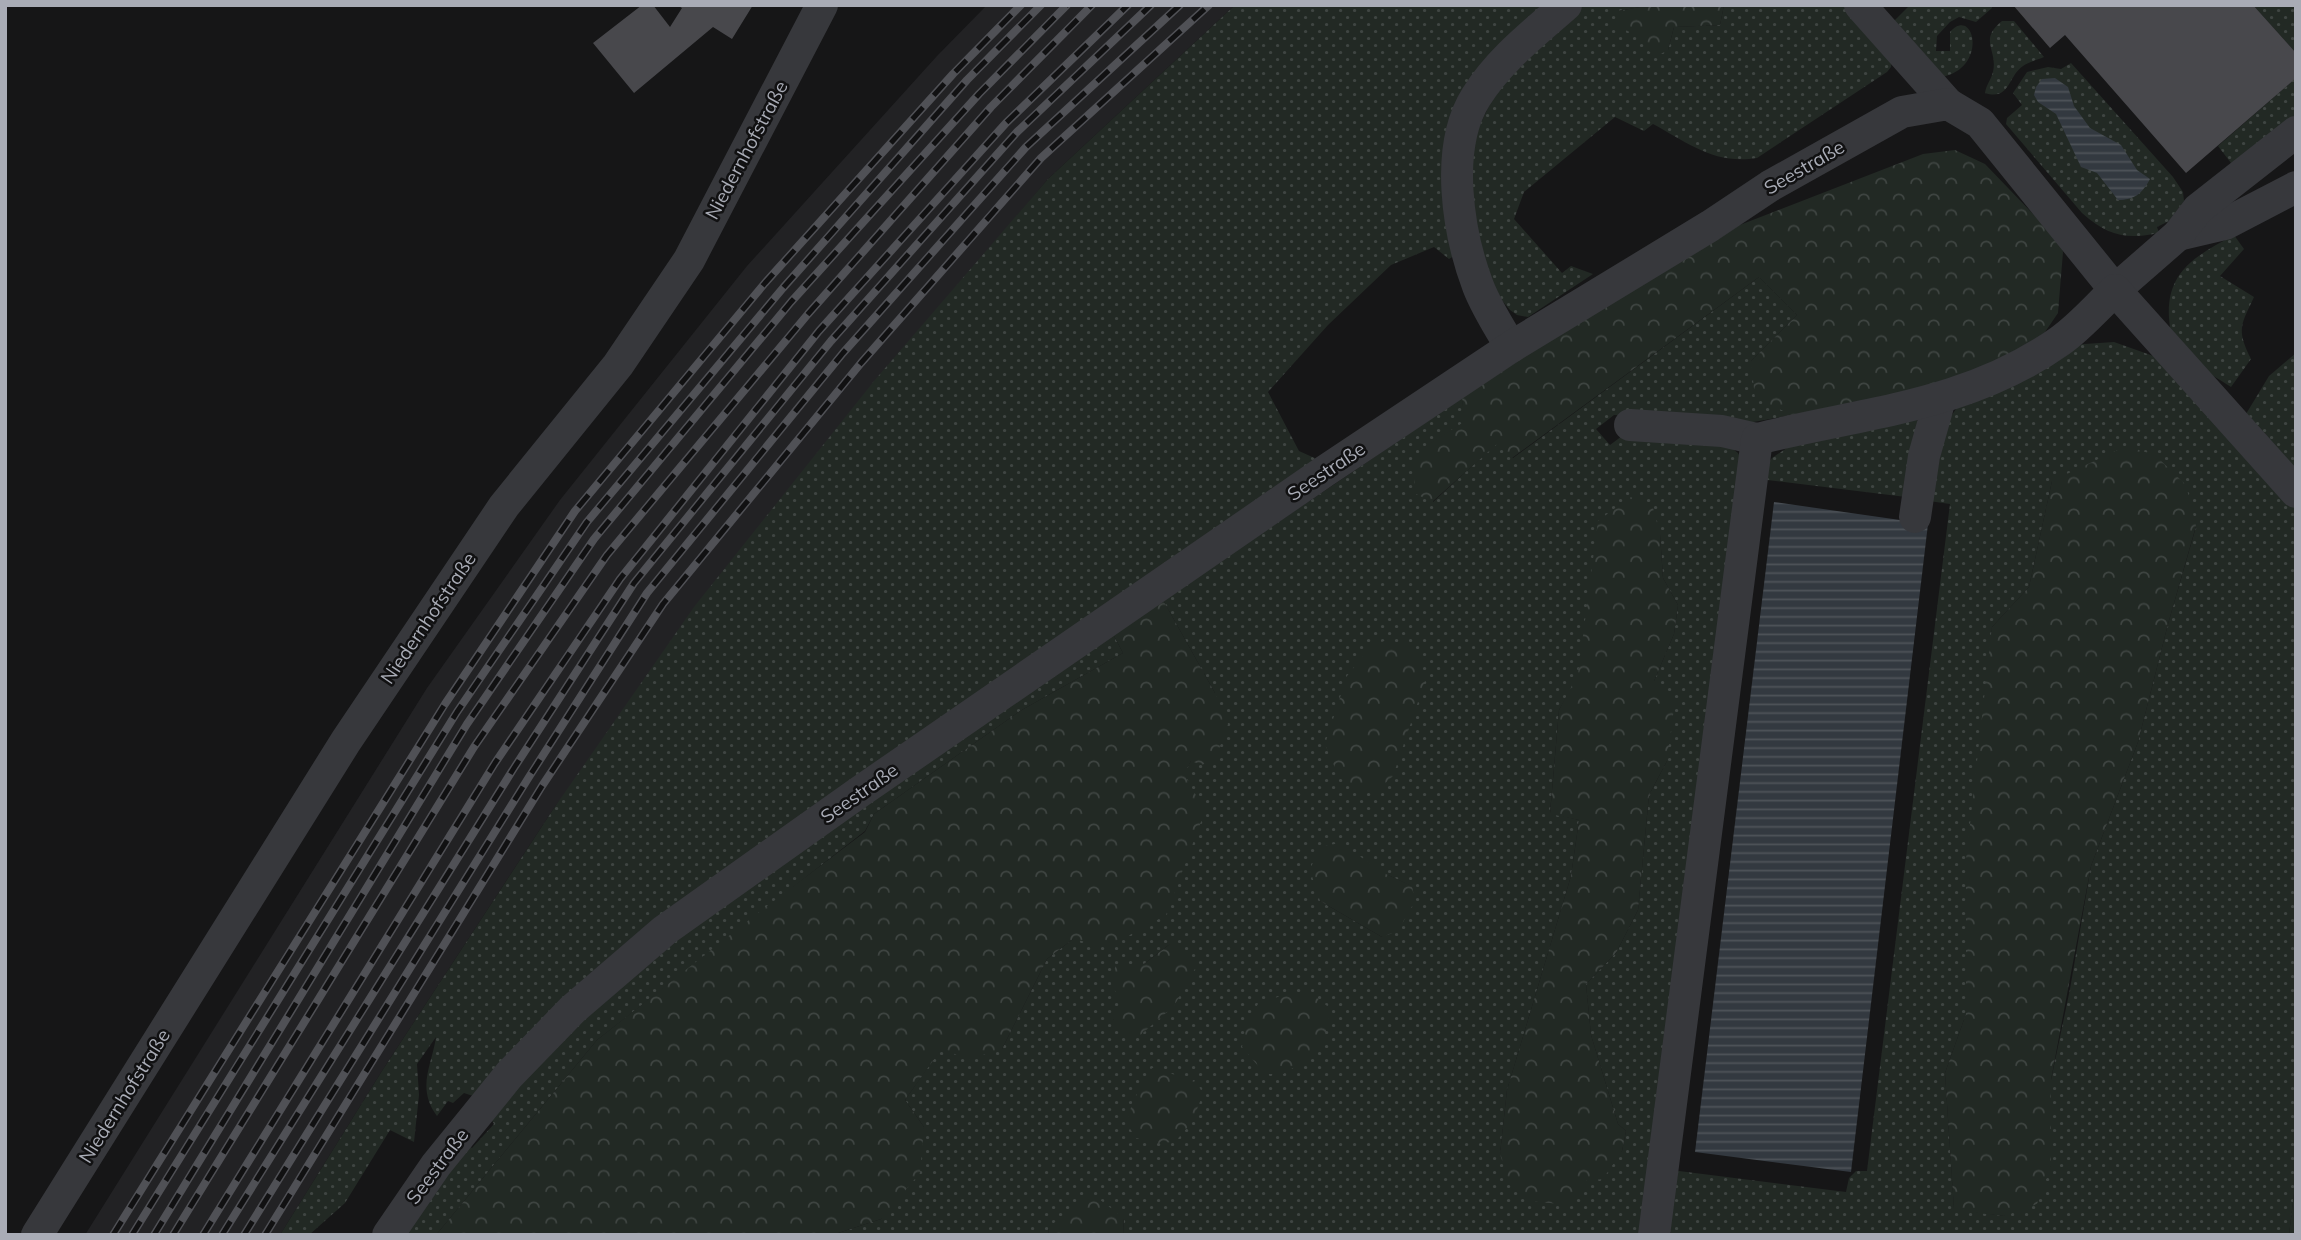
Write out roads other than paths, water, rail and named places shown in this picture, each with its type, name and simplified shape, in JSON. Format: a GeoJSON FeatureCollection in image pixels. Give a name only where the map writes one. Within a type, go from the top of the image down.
{"type":"FeatureCollection","features":[{"type":"Feature","properties":{"kind":"street","name":"Niedernhofstraße"},"geometry":{"type":"LineString","coordinates":[[37,1235],[346,741],[504,506],[618,365],[689,260],[822,5]]}},
{"type":"Feature","properties":{"kind":"street"},"geometry":{"type":"LineString","coordinates":[[1511,347],[1478,285],[1462,229],[1457,182],[1459,145],[1474,100],[1488,80],[1506,57],[1566,5]]}},
{"type":"Feature","properties":{"kind":"street"},"geometry":{"type":"LineString","coordinates":[[1860,5],[1948,104],[1980,123],[2115,290],[2296,492]]}},
{"type":"Feature","properties":{"kind":"street","name":"Seestraße"},"geometry":{"type":"LineString","coordinates":[[388,1235],[436,1165],[509,1075],[572,1010],[666,930],[858,793],[1511,347],[1710,226],[1770,186],[1902,112],[1948,104]]}},
{"type":"Feature","properties":{"kind":"street"},"geometry":{"type":"LineString","coordinates":[[1630,425],[1722,431],[1757,439],[1908,408],[2001,377],[2062,340],[2178,235],[2198,209],[2296,132]]}},
{"type":"Feature","properties":{"kind":"street"},"geometry":{"type":"LineString","coordinates":[[2178,235],[2225,224],[2296,187]]}},
{"type":"Feature","properties":{"kind":"street"},"geometry":{"type":"LineString","coordinates":[[1915,517],[1924,456],[1940,399]]}},
{"type":"Feature","properties":{"kind":"street"},"geometry":{"type":"LineString","coordinates":[[1656,1233],[1757,439]]}},
{"type":"Feature","properties":{"kind":"railway"},"geometry":{"type":"LineString","coordinates":[[113,1235],[445,704],[575,511],[765,283],[953,74],[1021,5]]}},
{"type":"Feature","properties":{"kind":"railway"},"geometry":{"type":"LineString","coordinates":[[132,1235],[457,712],[587,522],[783,288],[967,80],[1041,5]]}},
{"type":"Feature","properties":{"kind":"railway"},"geometry":{"type":"LineString","coordinates":[[154,1235],[467,724],[594,539],[791,302],[979,94],[1067,5]]}},
{"type":"Feature","properties":{"kind":"railway"},"geometry":{"type":"LineString","coordinates":[[173,1235],[474,747],[607,555],[808,314],[991,107],[1092,5]]}},
{"type":"Feature","properties":{"kind":"railway"},"geometry":{"type":"LineString","coordinates":[[203,1235],[495,763],[620,579],[819,331],[1006,123],[1128,5]]}},
{"type":"Feature","properties":{"kind":"railway"},"geometry":{"type":"LineString","coordinates":[[222,1235],[514,768],[634,583],[831,341],[1017,132],[1151,5]]}},
{"type":"Feature","properties":{"kind":"railway"},"geometry":{"type":"LineString","coordinates":[[244,1235],[529,777],[647,593],[843,353],[1026,147],[1180,5]]}},
{"type":"Feature","properties":{"kind":"railway"},"geometry":{"type":"LineString","coordinates":[[265,1235],[542,786],[663,604],[861,363],[1041,158],[1209,5]]}}]}
